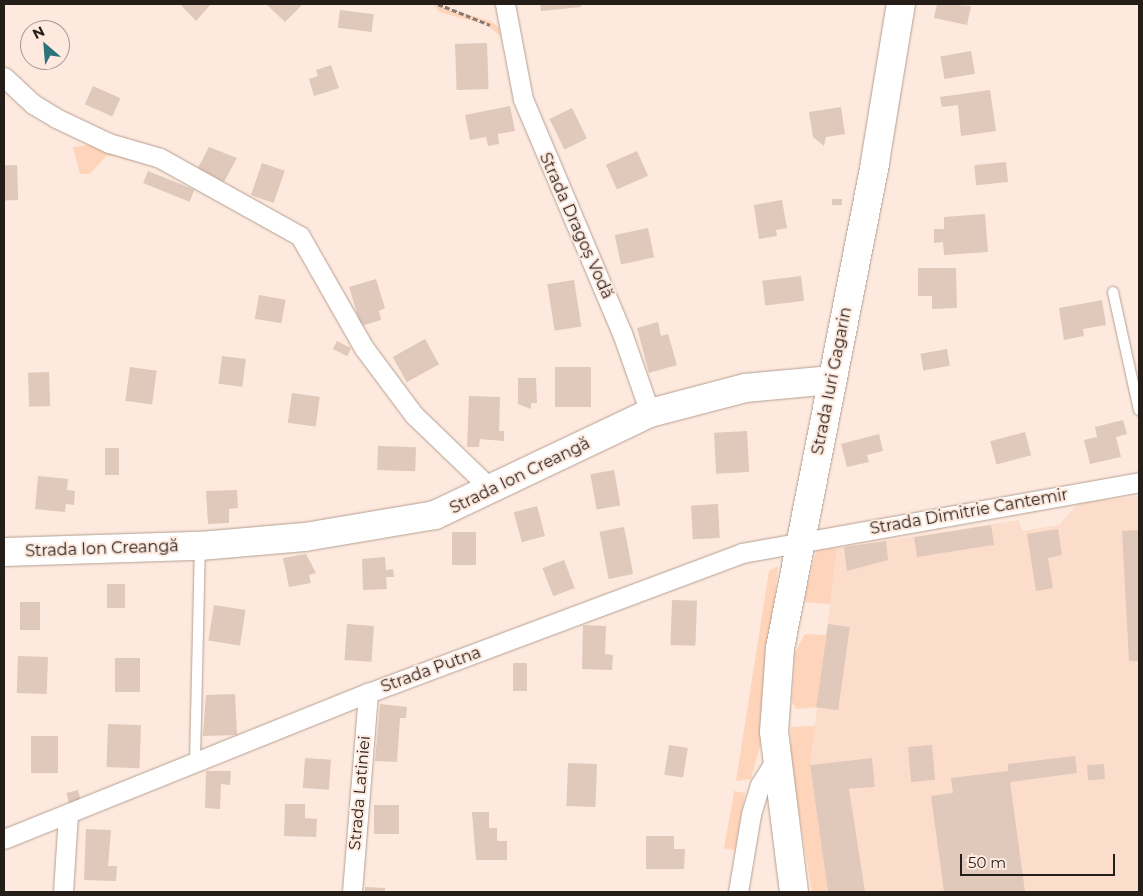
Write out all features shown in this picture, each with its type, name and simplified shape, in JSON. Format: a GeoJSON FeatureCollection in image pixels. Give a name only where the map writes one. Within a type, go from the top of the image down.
{"type":"FeatureCollection","features":[{"type":"Feature","properties":{"kind":"main road","name":"Strada Iuri Gagarin"},"geometry":{"type":"LineString","coordinates":[[794,892],[776,759],[780,648],[832,380],[901,4]]}},
{"type":"Feature","properties":{"kind":"main road","name":"Strada Ion Creangă"},"geometry":{"type":"LineString","coordinates":[[4,552],[200,546],[390,524],[435,515],[492,490],[650,412],[745,388],[832,380]]}},
{"type":"Feature","properties":{"kind":"street","name":"Strada Dragoș Vodă"},"geometry":{"type":"LineString","coordinates":[[505,4],[508,38],[533,126],[622,332],[650,412]]}},
{"type":"Feature","properties":{"kind":"street"},"geometry":{"type":"LineString","coordinates":[[4,77],[33,104],[56,118],[109,143],[160,158],[300,236],[364,348],[414,415],[492,490]]}},
{"type":"Feature","properties":{"kind":"street","name":"Strada Dimitrie Cantemir"},"geometry":{"type":"LineString","coordinates":[[800,543],[1139,482]]}},
{"type":"Feature","properties":{"kind":"street","name":"Strada Putna"},"geometry":{"type":"LineString","coordinates":[[4,839],[68,815],[368,693],[742,554],[800,543]]}},
{"type":"Feature","properties":{"kind":"street","name":"Strada Latiniei"},"geometry":{"type":"LineString","coordinates":[[352,892],[368,693]]}},
{"type":"Feature","properties":{"kind":"street","name":"Strada Iuri Gagarin"},"geometry":{"type":"LineString","coordinates":[[738,892],[751,814],[760,785],[776,759]]}},
{"type":"Feature","properties":{"kind":"street"},"geometry":{"type":"LineString","coordinates":[[63,892],[68,815]]}},
{"type":"Feature","properties":{"kind":"lane"},"geometry":{"type":"LineString","coordinates":[[1113,292],[1139,410]]}},
{"type":"Feature","properties":{"kind":"lane","name":"Strada Ion Creangă"},"geometry":{"type":"LineString","coordinates":[[195,762],[200,546]]}},
{"type":"Feature","properties":{"kind":"path"},"geometry":{"type":"LineString","coordinates":[[438,4],[489,24],[508,38]]}},
{"type":"Feature","properties":{"kind":"shaded area"},"geometry":{"type":"Polygon","coordinates":[[[433,4],[490,21],[500,28],[500,36],[487,25],[439,12],[433,4]]]}},
{"type":"Feature","properties":{"kind":"shaded area"},"geometry":{"type":"Polygon","coordinates":[[[90,145],[139,157],[148,165],[107,155],[90,174],[80,174],[73,147],[90,145]]]}},
{"type":"Feature","properties":{"kind":"shaded area"},"geometry":{"type":"Polygon","coordinates":[[[1139,496],[1139,892],[828,892],[813,795],[875,787],[872,758],[810,765],[837,548],[1019,520],[1022,531],[1059,525],[1078,503],[1139,496]]]}},
{"type":"Feature","properties":{"kind":"shaded area"},"geometry":{"type":"Polygon","coordinates":[[[837,548],[830,604],[804,602],[816,551],[837,548]]]}},
{"type":"Feature","properties":{"kind":"shaded area"},"geometry":{"type":"Polygon","coordinates":[[[778,566],[760,746],[751,779],[736,781],[769,571],[778,566]]]}},
{"type":"Feature","properties":{"kind":"shaded area"},"geometry":{"type":"Polygon","coordinates":[[[805,634],[826,635],[818,707],[796,709],[792,702],[795,652],[805,634]]]}},
{"type":"Feature","properties":{"kind":"shaded area"},"geometry":{"type":"Polygon","coordinates":[[[815,726],[810,765],[828,892],[812,892],[790,756],[791,727],[815,726]]]}},
{"type":"Feature","properties":{"kind":"shaded area"},"geometry":{"type":"Polygon","coordinates":[[[734,791],[745,793],[735,850],[724,848],[734,791]]]}},
{"type":"Feature","properties":{"kind":"building"},"geometry":{"type":"Polygon","coordinates":[[[180,4],[211,4],[196,21],[180,4]]]}},
{"type":"Feature","properties":{"kind":"building"},"geometry":{"type":"Polygon","coordinates":[[[266,4],[303,4],[285,22],[266,4]]]}},
{"type":"Feature","properties":{"kind":"building"},"geometry":{"type":"Polygon","coordinates":[[[540,4],[581,4],[581,7],[541,11],[540,4]]]}},
{"type":"Feature","properties":{"kind":"building"},"geometry":{"type":"Polygon","coordinates":[[[937,4],[971,6],[967,25],[934,18],[937,4]]]}},
{"type":"Feature","properties":{"kind":"building"},"geometry":{"type":"Polygon","coordinates":[[[340,10],[374,14],[372,32],[338,28],[340,10]]]}},
{"type":"Feature","properties":{"kind":"building"},"geometry":{"type":"Polygon","coordinates":[[[487,43],[489,89],[457,90],[455,44],[487,43]]]}},
{"type":"Feature","properties":{"kind":"building"},"geometry":{"type":"Polygon","coordinates":[[[971,51],[975,74],[944,79],[940,56],[971,51]]]}},
{"type":"Feature","properties":{"kind":"building"},"geometry":{"type":"Polygon","coordinates":[[[331,65],[339,88],[314,96],[309,79],[318,76],[316,70],[331,65]]]}},
{"type":"Feature","properties":{"kind":"building"},"geometry":{"type":"Polygon","coordinates":[[[93,86],[120,98],[112,116],[85,104],[93,86]]]}},
{"type":"Feature","properties":{"kind":"building"},"geometry":{"type":"Polygon","coordinates":[[[990,90],[996,131],[961,136],[958,105],[942,107],[940,97],[990,90]]]}},
{"type":"Feature","properties":{"kind":"building"},"geometry":{"type":"Polygon","coordinates":[[[510,106],[515,131],[498,134],[499,144],[488,146],[486,137],[470,140],[465,115],[510,106]]]}},
{"type":"Feature","properties":{"kind":"building"},"geometry":{"type":"Polygon","coordinates":[[[841,107],[845,134],[826,137],[824,146],[813,137],[809,112],[841,107]]]}},
{"type":"Feature","properties":{"kind":"building"},"geometry":{"type":"Polygon","coordinates":[[[572,108],[587,139],[564,150],[550,119],[572,108]]]}},
{"type":"Feature","properties":{"kind":"building"},"geometry":{"type":"Polygon","coordinates":[[[209,147],[237,158],[224,182],[198,168],[209,147]]]}},
{"type":"Feature","properties":{"kind":"building"},"geometry":{"type":"Polygon","coordinates":[[[637,151],[648,176],[617,189],[606,165],[637,151]]]}},
{"type":"Feature","properties":{"kind":"building"},"geometry":{"type":"Polygon","coordinates":[[[1006,162],[1008,182],[976,185],[974,165],[1006,162]]]}},
{"type":"Feature","properties":{"kind":"building"},"geometry":{"type":"Polygon","coordinates":[[[262,163],[285,171],[274,203],[251,195],[262,163]]]}},
{"type":"Feature","properties":{"kind":"building"},"geometry":{"type":"Polygon","coordinates":[[[4,165],[17,165],[18,200],[5,200],[4,165]]]}},
{"type":"Feature","properties":{"kind":"building"},"geometry":{"type":"Polygon","coordinates":[[[148,171],[194,190],[189,202],[143,183],[148,171]]]}},
{"type":"Feature","properties":{"kind":"building"},"geometry":{"type":"Polygon","coordinates":[[[832,199],[842,199],[842,205],[832,205],[832,199]]]}},
{"type":"Feature","properties":{"kind":"building"},"geometry":{"type":"Polygon","coordinates":[[[782,200],[787,228],[776,230],[777,236],[759,239],[754,205],[782,200]]]}},
{"type":"Feature","properties":{"kind":"building"},"geometry":{"type":"Polygon","coordinates":[[[985,214],[988,252],[944,255],[943,242],[934,243],[934,229],[944,229],[944,217],[985,214]]]}},
{"type":"Feature","properties":{"kind":"building"},"geometry":{"type":"Polygon","coordinates":[[[648,228],[654,257],[621,264],[615,235],[648,228]]]}},
{"type":"Feature","properties":{"kind":"building"},"geometry":{"type":"Polygon","coordinates":[[[918,268],[956,268],[957,308],[932,309],[932,296],[918,296],[918,268]]]}},
{"type":"Feature","properties":{"kind":"building"},"geometry":{"type":"Polygon","coordinates":[[[801,276],[804,301],[765,306],[762,281],[801,276]]]}},
{"type":"Feature","properties":{"kind":"building"},"geometry":{"type":"Polygon","coordinates":[[[376,279],[385,308],[379,311],[381,320],[361,326],[349,287],[376,279]]]}},
{"type":"Feature","properties":{"kind":"building"},"geometry":{"type":"Polygon","coordinates":[[[574,280],[581,326],[555,331],[547,284],[574,280]]]}},
{"type":"Feature","properties":{"kind":"building"},"geometry":{"type":"Polygon","coordinates":[[[259,295],[286,300],[281,323],[255,319],[259,295]]]}},
{"type":"Feature","properties":{"kind":"building"},"geometry":{"type":"Polygon","coordinates":[[[1102,300],[1106,325],[1083,329],[1084,336],[1064,340],[1059,308],[1102,300]]]}},
{"type":"Feature","properties":{"kind":"building"},"geometry":{"type":"Polygon","coordinates":[[[658,322],[661,336],[668,334],[677,365],[649,373],[637,328],[658,322]]]}},
{"type":"Feature","properties":{"kind":"building"},"geometry":{"type":"Polygon","coordinates":[[[425,339],[439,364],[407,382],[393,357],[425,339]]]}},
{"type":"Feature","properties":{"kind":"building"},"geometry":{"type":"Polygon","coordinates":[[[337,341],[351,348],[347,356],[333,349],[337,341]]]}},
{"type":"Feature","properties":{"kind":"building"},"geometry":{"type":"Polygon","coordinates":[[[947,349],[950,366],[923,370],[920,354],[947,349]]]}},
{"type":"Feature","properties":{"kind":"building"},"geometry":{"type":"Polygon","coordinates":[[[222,356],[246,359],[242,387],[219,384],[222,356]]]}},
{"type":"Feature","properties":{"kind":"building"},"geometry":{"type":"Polygon","coordinates":[[[130,367],[157,371],[152,404],[125,401],[130,367]]]}},
{"type":"Feature","properties":{"kind":"building"},"geometry":{"type":"Polygon","coordinates":[[[555,367],[591,367],[591,407],[555,407],[555,367]]]}},
{"type":"Feature","properties":{"kind":"building"},"geometry":{"type":"Polygon","coordinates":[[[49,372],[50,406],[29,407],[28,373],[49,372]]]}},
{"type":"Feature","properties":{"kind":"building"},"geometry":{"type":"Polygon","coordinates":[[[518,378],[536,378],[537,403],[531,403],[531,409],[518,404],[518,378]]]}},
{"type":"Feature","properties":{"kind":"building"},"geometry":{"type":"Polygon","coordinates":[[[292,393],[320,397],[316,427],[288,423],[292,393]]]}},
{"type":"Feature","properties":{"kind":"building"},"geometry":{"type":"Polygon","coordinates":[[[469,396],[500,397],[499,431],[504,431],[504,441],[480,439],[479,447],[467,447],[469,396]]]}},
{"type":"Feature","properties":{"kind":"building"},"geometry":{"type":"Polygon","coordinates":[[[1123,420],[1127,434],[1116,437],[1121,457],[1090,464],[1084,440],[1097,437],[1095,427],[1123,420]]]}},
{"type":"Feature","properties":{"kind":"building"},"geometry":{"type":"Polygon","coordinates":[[[747,431],[749,472],[716,474],[714,433],[747,431]]]}},
{"type":"Feature","properties":{"kind":"building"},"geometry":{"type":"Polygon","coordinates":[[[1025,432],[1031,455],[996,464],[990,441],[1025,432]]]}},
{"type":"Feature","properties":{"kind":"building"},"geometry":{"type":"Polygon","coordinates":[[[879,434],[883,451],[867,455],[869,462],[847,467],[841,444],[879,434]]]}},
{"type":"Feature","properties":{"kind":"building"},"geometry":{"type":"Polygon","coordinates":[[[378,446],[416,447],[415,471],[377,470],[378,446]]]}},
{"type":"Feature","properties":{"kind":"building"},"geometry":{"type":"Polygon","coordinates":[[[105,448],[119,448],[119,475],[105,475],[105,448]]]}},
{"type":"Feature","properties":{"kind":"building"},"geometry":{"type":"Polygon","coordinates":[[[614,470],[620,505],[597,510],[590,474],[614,470]]]}},
{"type":"Feature","properties":{"kind":"building"},"geometry":{"type":"Polygon","coordinates":[[[38,476],[68,479],[67,490],[75,491],[74,505],[66,504],[65,512],[35,509],[38,476]]]}},
{"type":"Feature","properties":{"kind":"building"},"geometry":{"type":"Polygon","coordinates":[[[237,490],[238,508],[229,509],[229,523],[208,524],[206,491],[237,490]]]}},
{"type":"Feature","properties":{"kind":"building"},"geometry":{"type":"Polygon","coordinates":[[[718,504],[720,538],[693,539],[691,505],[718,504]]]}},
{"type":"Feature","properties":{"kind":"building"},"geometry":{"type":"Polygon","coordinates":[[[537,506],[545,536],[522,542],[514,512],[537,506]]]}},
{"type":"Feature","properties":{"kind":"building"},"geometry":{"type":"Polygon","coordinates":[[[991,525],[994,545],[917,557],[914,537],[991,525]]]}},
{"type":"Feature","properties":{"kind":"building"},"geometry":{"type":"Polygon","coordinates":[[[624,527],[633,574],[609,579],[599,532],[624,527]]]}},
{"type":"Feature","properties":{"kind":"building"},"geometry":{"type":"Polygon","coordinates":[[[1058,529],[1062,555],[1048,558],[1053,588],[1036,591],[1027,534],[1058,529]]]}},
{"type":"Feature","properties":{"kind":"building"},"geometry":{"type":"Polygon","coordinates":[[[1139,530],[1139,661],[1129,661],[1122,531],[1139,530]]]}},
{"type":"Feature","properties":{"kind":"building"},"geometry":{"type":"Polygon","coordinates":[[[452,532],[476,532],[476,565],[452,565],[452,532]]]}},
{"type":"Feature","properties":{"kind":"building"},"geometry":{"type":"Polygon","coordinates":[[[886,541],[888,560],[847,571],[844,547],[886,541]]]}},
{"type":"Feature","properties":{"kind":"building"},"geometry":{"type":"Polygon","coordinates":[[[306,554],[316,573],[309,575],[311,583],[289,587],[283,558],[306,554]]]}},
{"type":"Feature","properties":{"kind":"building"},"geometry":{"type":"Polygon","coordinates":[[[385,557],[386,570],[393,569],[394,577],[386,577],[387,589],[363,590],[362,559],[385,557]]]}},
{"type":"Feature","properties":{"kind":"building"},"geometry":{"type":"Polygon","coordinates":[[[564,560],[575,588],[553,596],[543,568],[564,560]]]}},
{"type":"Feature","properties":{"kind":"building"},"geometry":{"type":"Polygon","coordinates":[[[107,584],[125,584],[125,608],[107,608],[107,584]]]}},
{"type":"Feature","properties":{"kind":"building"},"geometry":{"type":"Polygon","coordinates":[[[672,600],[697,601],[695,646],[670,645],[672,600]]]}},
{"type":"Feature","properties":{"kind":"building"},"geometry":{"type":"Polygon","coordinates":[[[20,602],[40,602],[40,630],[20,630],[20,602]]]}},
{"type":"Feature","properties":{"kind":"building"},"geometry":{"type":"Polygon","coordinates":[[[214,605],[246,610],[240,646],[208,641],[214,605]]]}},
{"type":"Feature","properties":{"kind":"building"},"geometry":{"type":"Polygon","coordinates":[[[347,624],[374,626],[371,662],[344,660],[347,624]]]}},
{"type":"Feature","properties":{"kind":"building"},"geometry":{"type":"Polygon","coordinates":[[[828,624],[850,627],[838,710],[816,707],[828,624]]]}},
{"type":"Feature","properties":{"kind":"building"},"geometry":{"type":"Polygon","coordinates":[[[583,625],[606,626],[605,654],[613,655],[612,670],[582,669],[583,625]]]}},
{"type":"Feature","properties":{"kind":"building"},"geometry":{"type":"Polygon","coordinates":[[[18,656],[48,657],[47,694],[17,693],[18,656]]]}},
{"type":"Feature","properties":{"kind":"building"},"geometry":{"type":"Polygon","coordinates":[[[115,658],[140,658],[140,692],[115,692],[115,658]]]}},
{"type":"Feature","properties":{"kind":"building"},"geometry":{"type":"Polygon","coordinates":[[[513,663],[527,663],[527,691],[513,691],[513,663]]]}},
{"type":"Feature","properties":{"kind":"building"},"geometry":{"type":"Polygon","coordinates":[[[235,694],[237,735],[203,736],[206,695],[235,694]]]}},
{"type":"Feature","properties":{"kind":"building"},"geometry":{"type":"Polygon","coordinates":[[[380,704],[407,707],[406,718],[400,718],[397,762],[375,761],[380,704]]]}},
{"type":"Feature","properties":{"kind":"building"},"geometry":{"type":"Polygon","coordinates":[[[108,724],[141,725],[139,768],[106,767],[108,724]]]}},
{"type":"Feature","properties":{"kind":"building"},"geometry":{"type":"Polygon","coordinates":[[[31,736],[58,736],[58,773],[31,773],[31,736]]]}},
{"type":"Feature","properties":{"kind":"building"},"geometry":{"type":"Polygon","coordinates":[[[669,745],[688,748],[683,778],[664,775],[669,745]]]}},
{"type":"Feature","properties":{"kind":"building"},"geometry":{"type":"Polygon","coordinates":[[[932,745],[935,780],[911,782],[908,747],[932,745]]]}},
{"type":"Feature","properties":{"kind":"building"},"geometry":{"type":"Polygon","coordinates":[[[1075,756],[1077,773],[1010,782],[1025,892],[944,892],[931,796],[953,793],[951,778],[1008,771],[1008,764],[1075,756]]]}},
{"type":"Feature","properties":{"kind":"building"},"geometry":{"type":"Polygon","coordinates":[[[305,758],[331,760],[329,790],[303,788],[305,758]]]}},
{"type":"Feature","properties":{"kind":"building"},"geometry":{"type":"Polygon","coordinates":[[[872,758],[875,787],[849,789],[865,892],[828,892],[810,765],[872,758]]]}},
{"type":"Feature","properties":{"kind":"building"},"geometry":{"type":"Polygon","coordinates":[[[568,763],[597,764],[595,807],[566,806],[568,763]]]}},
{"type":"Feature","properties":{"kind":"building"},"geometry":{"type":"Polygon","coordinates":[[[1104,764],[1105,779],[1088,780],[1087,765],[1104,764]]]}},
{"type":"Feature","properties":{"kind":"building"},"geometry":{"type":"Polygon","coordinates":[[[206,771],[231,771],[230,785],[221,784],[220,809],[205,808],[206,771]]]}},
{"type":"Feature","properties":{"kind":"building"},"geometry":{"type":"Polygon","coordinates":[[[78,790],[81,801],[69,804],[66,793],[78,790]]]}},
{"type":"Feature","properties":{"kind":"building"},"geometry":{"type":"Polygon","coordinates":[[[285,804],[305,804],[305,818],[317,819],[316,837],[284,836],[285,804]]]}},
{"type":"Feature","properties":{"kind":"building"},"geometry":{"type":"Polygon","coordinates":[[[374,805],[399,805],[399,834],[374,834],[374,805]]]}},
{"type":"Feature","properties":{"kind":"building"},"geometry":{"type":"Polygon","coordinates":[[[472,812],[489,812],[489,828],[497,828],[497,841],[507,841],[507,860],[476,860],[472,812]]]}},
{"type":"Feature","properties":{"kind":"building"},"geometry":{"type":"Polygon","coordinates":[[[86,829],[111,830],[108,866],[117,866],[116,881],[84,880],[86,829]]]}},
{"type":"Feature","properties":{"kind":"building"},"geometry":{"type":"Polygon","coordinates":[[[646,836],[674,836],[674,849],[685,849],[684,869],[646,869],[646,836]]]}},
{"type":"Feature","properties":{"kind":"building"},"geometry":{"type":"Polygon","coordinates":[[[365,887],[385,888],[385,892],[365,892],[365,887]]]}}]}
